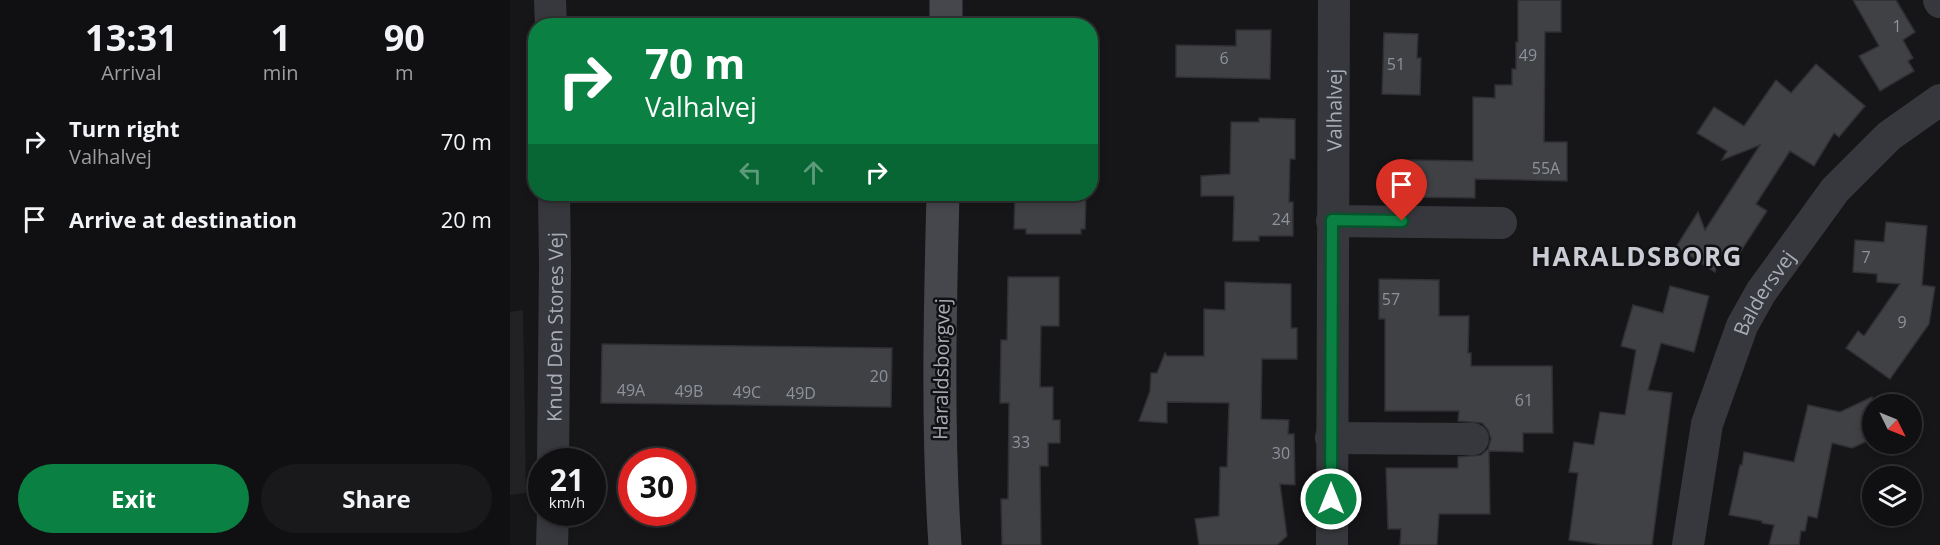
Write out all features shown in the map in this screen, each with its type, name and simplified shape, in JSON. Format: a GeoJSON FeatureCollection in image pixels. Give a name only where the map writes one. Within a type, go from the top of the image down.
{"type":"FeatureCollection","features":[{"type":"Feature","properties":{"kind":"street"},"geometry":{"type":"LineString","coordinates":[[549,0],[550,18]]}},
{"type":"Feature","properties":{"kind":"street"},"geometry":{"type":"LineString","coordinates":[[946,0],[946,18]]}},
{"type":"Feature","properties":{"kind":"street","name":"Valhalvej"},"geometry":{"type":"LineString","coordinates":[[1332,545],[1334,0]]}},
{"type":"Feature","properties":{"kind":"street","name":"Baldersvej"},"geometry":{"type":"LineString","coordinates":[[1688,545],[1707,424],[1742,326],[1761,292],[1835,190],[1889,136],[1940,100]]}},
{"type":"Feature","properties":{"kind":"street","name":"Knud Den Stores Vej"},"geometry":{"type":"LineString","coordinates":[[553,448],[554,201]]}},
{"type":"Feature","properties":{"kind":"street","name":"Haraldsborgvej"},"geometry":{"type":"LineString","coordinates":[[943,201],[940,480],[945,545]]}},
{"type":"Feature","properties":{"kind":"street"},"geometry":{"type":"LineString","coordinates":[[1332,220],[1501,223]]}},
{"type":"Feature","properties":{"kind":"street"},"geometry":{"type":"LineString","coordinates":[[1331,438],[1473,439]]}},
{"type":"Feature","properties":{"kind":"street"},"geometry":{"type":"LineString","coordinates":[[552,545],[553,526]]}},
{"type":"Feature","properties":{"kind":"shaded area"},"geometry":{"type":"Polygon","coordinates":[[[523,310],[526,493],[510,495],[510,312],[523,310]]]}},
{"type":"Feature","properties":{"kind":"building"},"geometry":{"type":"Polygon","coordinates":[[[1518,0],[1561,0],[1561,32],[1545,32],[1544,142],[1567,142],[1567,181],[1475,179],[1475,198],[1409,197],[1409,160],[1473,161],[1473,97],[1495,98],[1495,85],[1512,85],[1512,69],[1516,69],[1516,42],[1518,42],[1518,0]]]}},
{"type":"Feature","properties":{"kind":"building"},"geometry":{"type":"Polygon","coordinates":[[[1853,0],[1896,0],[1915,32],[1903,40],[1913,58],[1908,61],[1914,71],[1880,91],[1859,56],[1879,46],[1853,0]]]}},
{"type":"Feature","properties":{"kind":"building"},"geometry":{"type":"Polygon","coordinates":[[[1236,30],[1271,30],[1270,79],[1176,77],[1176,45],[1236,46],[1236,30]]]}},
{"type":"Feature","properties":{"kind":"building"},"geometry":{"type":"Polygon","coordinates":[[[1384,33],[1418,34],[1417,58],[1421,58],[1420,95],[1382,94],[1384,33]]]}},
{"type":"Feature","properties":{"kind":"building"},"geometry":{"type":"Polygon","coordinates":[[[1816,64],[1865,106],[1839,137],[1834,133],[1814,166],[1790,151],[1756,204],[1767,211],[1733,263],[1720,254],[1715,272],[1676,247],[1698,212],[1705,230],[1760,145],[1722,160],[1727,151],[1697,133],[1714,107],[1744,126],[1776,80],[1791,93],[1816,64]]]}},
{"type":"Feature","properties":{"kind":"building"},"geometry":{"type":"Polygon","coordinates":[[[1259,118],[1295,119],[1295,159],[1290,159],[1289,202],[1293,202],[1293,236],[1259,236],[1259,241],[1233,241],[1234,196],[1201,196],[1201,176],[1230,174],[1231,122],[1259,122],[1259,118]]]}},
{"type":"Feature","properties":{"kind":"building"},"geometry":{"type":"Polygon","coordinates":[[[1015,201],[1086,201],[1085,229],[1081,229],[1081,234],[1026,234],[1026,229],[1014,229],[1015,201]]]}},
{"type":"Feature","properties":{"kind":"building"},"geometry":{"type":"Polygon","coordinates":[[[1886,222],[1927,226],[1922,285],[1935,287],[1929,324],[1890,379],[1846,348],[1858,331],[1864,336],[1900,284],[1877,282],[1877,274],[1853,272],[1855,240],[1884,242],[1886,222]]]}},
{"type":"Feature","properties":{"kind":"building"},"geometry":{"type":"Polygon","coordinates":[[[1008,277],[1059,277],[1059,326],[1041,326],[1040,387],[1053,387],[1053,420],[1060,420],[1060,443],[1048,443],[1048,466],[1040,466],[1041,545],[1002,545],[1001,499],[1008,499],[1009,403],[1000,403],[1001,340],[1007,340],[1008,277]]]}},
{"type":"Feature","properties":{"kind":"building"},"geometry":{"type":"Polygon","coordinates":[[[1379,279],[1439,280],[1439,316],[1469,316],[1468,353],[1471,353],[1471,366],[1552,366],[1553,433],[1523,433],[1523,452],[1489,451],[1490,514],[1439,514],[1437,545],[1400,545],[1401,529],[1388,529],[1386,468],[1458,468],[1458,457],[1481,455],[1488,449],[1491,439],[1482,423],[1458,421],[1459,411],[1385,411],[1385,319],[1379,319],[1379,279]]]}},
{"type":"Feature","properties":{"kind":"building"},"geometry":{"type":"Polygon","coordinates":[[[1225,282],[1291,284],[1291,328],[1297,328],[1297,359],[1262,359],[1261,419],[1289,420],[1288,434],[1294,434],[1295,485],[1280,484],[1287,536],[1277,545],[1199,545],[1195,519],[1219,516],[1220,467],[1227,467],[1229,403],[1167,402],[1167,423],[1139,421],[1150,391],[1151,373],[1157,373],[1165,353],[1167,356],[1204,356],[1204,309],[1225,310],[1225,282]]]}},
{"type":"Feature","properties":{"kind":"building"},"geometry":{"type":"Polygon","coordinates":[[[1670,286],[1709,296],[1694,352],[1661,343],[1648,390],[1672,393],[1652,545],[1604,545],[1569,540],[1578,473],[1569,472],[1574,442],[1594,445],[1600,412],[1625,415],[1636,350],[1621,346],[1633,305],[1663,313],[1670,286]]]}},
{"type":"Feature","properties":{"kind":"building"},"geometry":{"type":"Polygon","coordinates":[[[602,344],[892,348],[891,407],[601,403],[602,344]]]}},
{"type":"Feature","properties":{"kind":"building"},"geometry":{"type":"Polygon","coordinates":[[[1862,402],[1862,444],[1852,448],[1832,443],[1817,518],[1808,516],[1805,531],[1801,531],[1799,545],[1769,545],[1774,525],[1729,515],[1744,452],[1794,462],[1808,405],[1840,412],[1862,402]]]}},
{"type":"Feature","properties":{"kind":"district","name":"HARALDSBORG"},"geometry":{"type":"Point","coordinates":[1637,256]}},
{"type":"Feature","properties":{"kind":"route"},"geometry":{"type":"LineString","coordinates":[[1331,499],[1332,220],[1402,221]]}}]}
